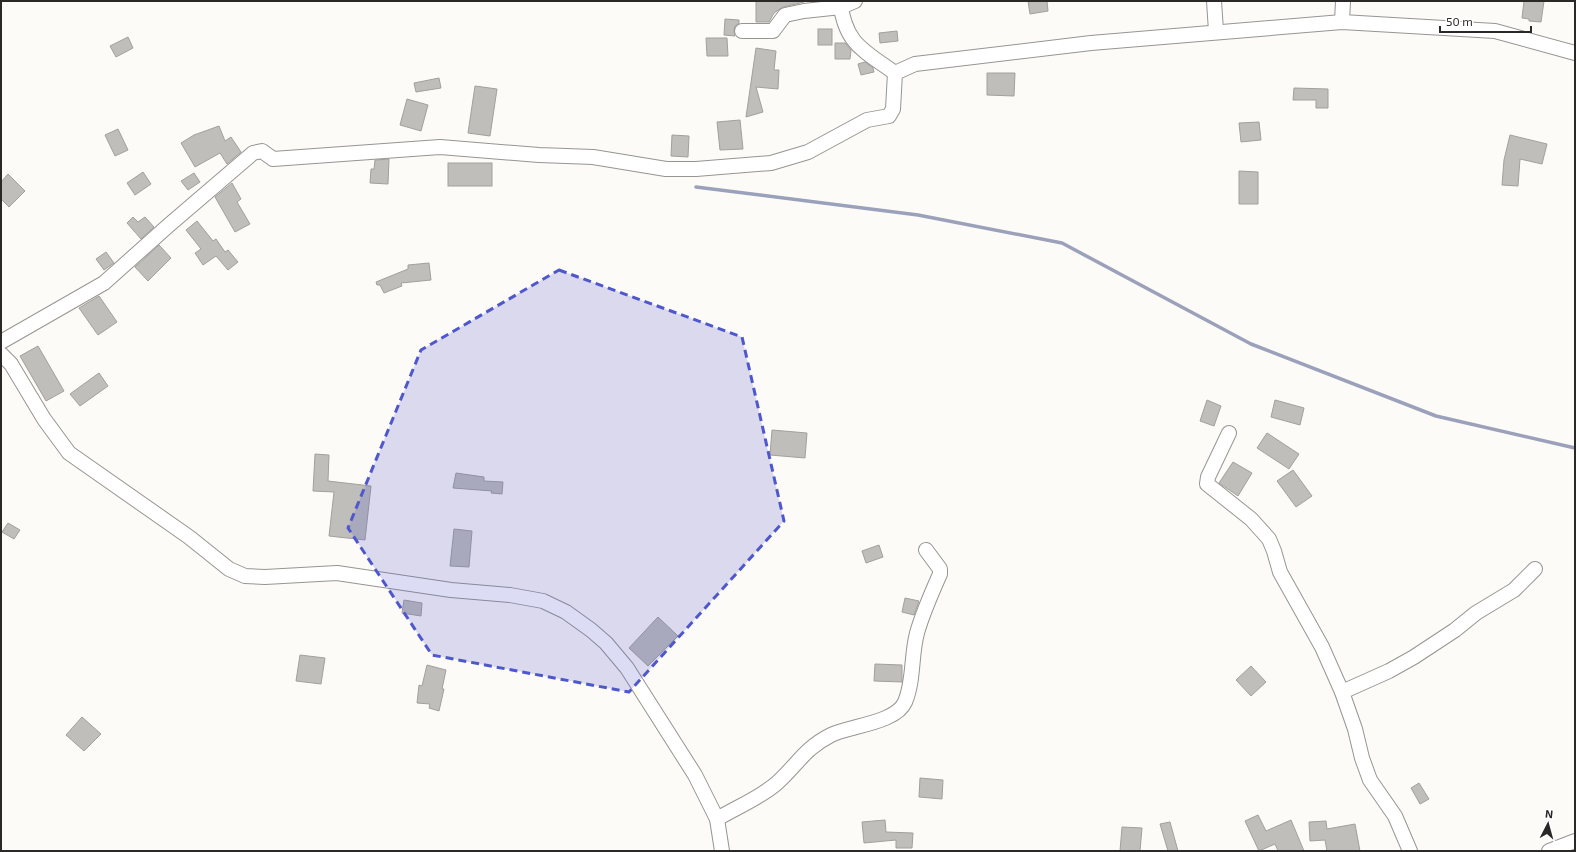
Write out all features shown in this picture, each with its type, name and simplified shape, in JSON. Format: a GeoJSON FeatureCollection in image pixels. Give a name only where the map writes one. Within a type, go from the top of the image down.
{"type":"FeatureCollection","features":[{"type":"Feature","properties":{"kind":"street"},"geometry":{"type":"LineString","coordinates":[[742,31],[772,31],[784,15],[855,1]]}},
{"type":"Feature","properties":{"kind":"street"},"geometry":{"type":"LineString","coordinates":[[1214,1],[1216,31]]}},
{"type":"Feature","properties":{"kind":"street"},"geometry":{"type":"LineString","coordinates":[[1342,22],[1343,1]]}},
{"type":"Feature","properties":{"kind":"street"},"geometry":{"type":"LineString","coordinates":[[840,4],[849,35],[858,47],[895,73]]}},
{"type":"Feature","properties":{"kind":"street"},"geometry":{"type":"LineString","coordinates":[[895,73],[915,64],[1091,43],[1216,31],[1342,22],[1495,31],[1575,53]]}},
{"type":"Feature","properties":{"kind":"street"},"geometry":{"type":"LineString","coordinates":[[1,342],[104,283],[169,224],[253,153],[262,151],[273,159],[440,147],[539,155],[593,157],[666,169],[696,169],[771,163],[808,152],[867,120],[889,116],[893,108],[895,73]]}},
{"type":"Feature","properties":{"kind":"street"},"geometry":{"type":"LineString","coordinates":[[1,354],[11,364],[44,419],[69,453],[189,537],[229,570],[245,576],[265,577],[337,573],[451,590],[510,595],[543,601],[566,612],[606,643],[627,668],[695,775],[717,819],[722,851]]}},
{"type":"Feature","properties":{"kind":"street"},"geometry":{"type":"LineString","coordinates":[[1229,433],[1208,477],[1207,484],[1251,519],[1269,539],[1280,572],[1322,647],[1342,692],[1370,780],[1395,816],[1410,851]]}},
{"type":"Feature","properties":{"kind":"street"},"geometry":{"type":"LineString","coordinates":[[717,819],[765,793],[778,782],[817,742],[833,734],[880,720],[896,712],[904,704],[908,690],[917,633],[940,574],[940,569],[926,550]]}},
{"type":"Feature","properties":{"kind":"street"},"geometry":{"type":"LineString","coordinates":[[1342,692],[1389,671],[1414,657],[1455,630],[1476,613],[1514,590],[1535,568]]}},
{"type":"Feature","properties":{"kind":"street"},"geometry":{"type":"LineString","coordinates":[[1549,851],[1575,841]]}},
{"type":"Feature","properties":{"kind":"highlighted area"},"geometry":{"type":"Polygon","coordinates":[[[559,270],[742,337],[784,521],[629,692],[432,655],[348,528],[421,350],[559,270]]]}},
{"type":"Feature","properties":{"kind":"building"},"geometry":{"type":"Polygon","coordinates":[[[756,1],[804,2],[783,7],[774,13],[769,22],[756,22],[756,1]]]}},
{"type":"Feature","properties":{"kind":"building"},"geometry":{"type":"Polygon","coordinates":[[[1028,1],[1047,1],[1048,11],[1030,14],[1028,1]]]}},
{"type":"Feature","properties":{"kind":"building"},"geometry":{"type":"Polygon","coordinates":[[[1524,1],[1544,1],[1541,22],[1529,21],[1529,19],[1522,18],[1524,1]]]}},
{"type":"Feature","properties":{"kind":"building"},"geometry":{"type":"Polygon","coordinates":[[[725,19],[739,20],[739,23],[735,26],[735,36],[724,35],[725,19]]]}},
{"type":"Feature","properties":{"kind":"building"},"geometry":{"type":"Polygon","coordinates":[[[818,29],[832,29],[832,45],[818,45],[818,29]]]}},
{"type":"Feature","properties":{"kind":"building"},"geometry":{"type":"Polygon","coordinates":[[[897,31],[898,41],[880,43],[879,33],[897,31]]]}},
{"type":"Feature","properties":{"kind":"building"},"geometry":{"type":"Polygon","coordinates":[[[128,37],[133,48],[116,57],[110,46],[128,37]]]}},
{"type":"Feature","properties":{"kind":"building"},"geometry":{"type":"Polygon","coordinates":[[[706,38],[727,38],[728,56],[707,56],[706,38]]]}},
{"type":"Feature","properties":{"kind":"building"},"geometry":{"type":"Polygon","coordinates":[[[835,43],[845,43],[851,50],[850,59],[835,59],[835,43]]]}},
{"type":"Feature","properties":{"kind":"building"},"geometry":{"type":"Polygon","coordinates":[[[756,48],[776,51],[774,70],[779,70],[778,89],[756,87],[763,112],[746,117],[756,48]]]}},
{"type":"Feature","properties":{"kind":"building"},"geometry":{"type":"Polygon","coordinates":[[[865,62],[873,68],[874,72],[861,75],[858,64],[865,62]]]}},
{"type":"Feature","properties":{"kind":"building"},"geometry":{"type":"Polygon","coordinates":[[[987,73],[1015,73],[1014,96],[987,95],[987,73]]]}},
{"type":"Feature","properties":{"kind":"building"},"geometry":{"type":"Polygon","coordinates":[[[439,78],[441,88],[416,92],[414,83],[439,78]]]}},
{"type":"Feature","properties":{"kind":"building"},"geometry":{"type":"Polygon","coordinates":[[[475,86],[497,89],[490,136],[468,133],[475,86]]]}},
{"type":"Feature","properties":{"kind":"building"},"geometry":{"type":"Polygon","coordinates":[[[1294,88],[1328,89],[1328,108],[1316,108],[1316,100],[1293,100],[1294,88]]]}},
{"type":"Feature","properties":{"kind":"building"},"geometry":{"type":"Polygon","coordinates":[[[407,99],[428,105],[421,131],[400,125],[407,99]]]}},
{"type":"Feature","properties":{"kind":"building"},"geometry":{"type":"Polygon","coordinates":[[[740,120],[743,149],[720,150],[717,122],[740,120]]]}},
{"type":"Feature","properties":{"kind":"building"},"geometry":{"type":"Polygon","coordinates":[[[1259,122],[1261,140],[1241,142],[1239,123],[1259,122]]]}},
{"type":"Feature","properties":{"kind":"building"},"geometry":{"type":"Polygon","coordinates":[[[219,126],[225,141],[231,137],[241,152],[227,164],[220,153],[195,167],[181,143],[194,135],[219,126]]]}},
{"type":"Feature","properties":{"kind":"building"},"geometry":{"type":"Polygon","coordinates":[[[118,129],[128,150],[115,156],[105,135],[118,129]]]}},
{"type":"Feature","properties":{"kind":"building"},"geometry":{"type":"Polygon","coordinates":[[[672,135],[689,136],[688,157],[671,156],[672,135]]]}},
{"type":"Feature","properties":{"kind":"building"},"geometry":{"type":"Polygon","coordinates":[[[1510,135],[1547,144],[1542,164],[1520,159],[1518,186],[1502,185],[1504,160],[1510,135]]]}},
{"type":"Feature","properties":{"kind":"building"},"geometry":{"type":"Polygon","coordinates":[[[389,159],[388,184],[370,183],[371,169],[374,169],[375,160],[389,159]]]}},
{"type":"Feature","properties":{"kind":"building"},"geometry":{"type":"Polygon","coordinates":[[[448,163],[492,163],[492,186],[448,186],[448,163]]]}},
{"type":"Feature","properties":{"kind":"building"},"geometry":{"type":"Polygon","coordinates":[[[1239,171],[1258,172],[1258,204],[1239,204],[1239,171]]]}},
{"type":"Feature","properties":{"kind":"building"},"geometry":{"type":"Polygon","coordinates":[[[143,172],[151,184],[135,195],[127,183],[143,172]]]}},
{"type":"Feature","properties":{"kind":"building"},"geometry":{"type":"Polygon","coordinates":[[[194,173],[200,182],[188,190],[181,181],[194,173]]]}},
{"type":"Feature","properties":{"kind":"building"},"geometry":{"type":"Polygon","coordinates":[[[8,174],[25,191],[9,207],[1,199],[1,182],[8,174]]]}},
{"type":"Feature","properties":{"kind":"building"},"geometry":{"type":"Polygon","coordinates":[[[232,183],[241,199],[237,202],[250,224],[235,232],[215,197],[232,183]]]}},
{"type":"Feature","properties":{"kind":"building"},"geometry":{"type":"Polygon","coordinates":[[[133,217],[138,222],[145,217],[154,227],[141,239],[127,223],[133,217]]]}},
{"type":"Feature","properties":{"kind":"building"},"geometry":{"type":"Polygon","coordinates":[[[197,221],[213,241],[216,239],[225,252],[228,250],[238,262],[228,270],[216,256],[203,265],[195,253],[201,249],[186,230],[197,221]]]}},
{"type":"Feature","properties":{"kind":"building"},"geometry":{"type":"Polygon","coordinates":[[[159,245],[171,258],[148,281],[135,267],[159,245]]]}},
{"type":"Feature","properties":{"kind":"building"},"geometry":{"type":"Polygon","coordinates":[[[106,252],[114,263],[104,270],[96,259],[106,252]]]}},
{"type":"Feature","properties":{"kind":"building"},"geometry":{"type":"Polygon","coordinates":[[[429,263],[431,280],[401,283],[402,286],[384,293],[380,285],[377,285],[376,282],[408,269],[408,265],[429,263]]]}},
{"type":"Feature","properties":{"kind":"building"},"geometry":{"type":"Polygon","coordinates":[[[99,296],[117,322],[98,335],[79,308],[99,296]]]}},
{"type":"Feature","properties":{"kind":"building"},"geometry":{"type":"Polygon","coordinates":[[[38,346],[64,391],[46,401],[20,356],[38,346]]]}},
{"type":"Feature","properties":{"kind":"building"},"geometry":{"type":"Polygon","coordinates":[[[99,373],[108,386],[80,406],[70,394],[99,373]]]}},
{"type":"Feature","properties":{"kind":"building"},"geometry":{"type":"Polygon","coordinates":[[[1207,400],[1221,406],[1214,426],[1200,421],[1207,400]]]}},
{"type":"Feature","properties":{"kind":"building"},"geometry":{"type":"Polygon","coordinates":[[[1275,400],[1304,408],[1300,425],[1271,417],[1275,400]]]}},
{"type":"Feature","properties":{"kind":"building"},"geometry":{"type":"Polygon","coordinates":[[[772,430],[807,433],[805,458],[770,455],[772,430]]]}},
{"type":"Feature","properties":{"kind":"building"},"geometry":{"type":"Polygon","coordinates":[[[1267,433],[1299,454],[1289,469],[1257,448],[1267,433]]]}},
{"type":"Feature","properties":{"kind":"building"},"geometry":{"type":"Polygon","coordinates":[[[315,454],[329,455],[328,481],[371,486],[365,540],[329,536],[334,492],[313,491],[315,454]]]}},
{"type":"Feature","properties":{"kind":"building"},"geometry":{"type":"Polygon","coordinates":[[[1233,462],[1252,473],[1238,496],[1219,483],[1233,462]]]}},
{"type":"Feature","properties":{"kind":"building"},"geometry":{"type":"Polygon","coordinates":[[[1293,470],[1312,496],[1296,507],[1277,481],[1293,470]]]}},
{"type":"Feature","properties":{"kind":"building"},"geometry":{"type":"Polygon","coordinates":[[[456,473],[484,477],[484,481],[503,482],[502,494],[491,493],[492,491],[453,488],[456,473]]]}},
{"type":"Feature","properties":{"kind":"building"},"geometry":{"type":"Polygon","coordinates":[[[8,523],[20,530],[14,539],[2,532],[8,523]]]}},
{"type":"Feature","properties":{"kind":"building"},"geometry":{"type":"Polygon","coordinates":[[[454,529],[472,531],[469,567],[450,566],[454,529]]]}},
{"type":"Feature","properties":{"kind":"building"},"geometry":{"type":"Polygon","coordinates":[[[879,545],[883,557],[866,563],[862,551],[879,545]]]}},
{"type":"Feature","properties":{"kind":"building"},"geometry":{"type":"Polygon","coordinates":[[[905,598],[919,601],[914,615],[902,612],[905,598]]]}},
{"type":"Feature","properties":{"kind":"building"},"geometry":{"type":"Polygon","coordinates":[[[404,600],[422,603],[421,616],[402,613],[404,600]]]}},
{"type":"Feature","properties":{"kind":"building"},"geometry":{"type":"Polygon","coordinates":[[[658,617],[678,636],[648,666],[629,648],[658,617]]]}},
{"type":"Feature","properties":{"kind":"building"},"geometry":{"type":"Polygon","coordinates":[[[300,655],[325,658],[321,684],[296,681],[300,655]]]}},
{"type":"Feature","properties":{"kind":"building"},"geometry":{"type":"Polygon","coordinates":[[[875,664],[902,665],[902,682],[874,681],[875,664]]]}},
{"type":"Feature","properties":{"kind":"building"},"geometry":{"type":"Polygon","coordinates":[[[427,665],[446,670],[442,689],[444,689],[439,711],[429,708],[430,704],[417,703],[419,685],[422,686],[427,665]]]}},
{"type":"Feature","properties":{"kind":"building"},"geometry":{"type":"Polygon","coordinates":[[[1251,666],[1266,682],[1251,696],[1236,680],[1251,666]]]}},
{"type":"Feature","properties":{"kind":"building"},"geometry":{"type":"Polygon","coordinates":[[[82,717],[101,734],[84,751],[66,735],[82,717]]]}},
{"type":"Feature","properties":{"kind":"building"},"geometry":{"type":"Polygon","coordinates":[[[920,778],[943,780],[942,799],[919,797],[920,778]]]}},
{"type":"Feature","properties":{"kind":"building"},"geometry":{"type":"Polygon","coordinates":[[[1419,783],[1429,799],[1420,804],[1411,788],[1419,783]]]}},
{"type":"Feature","properties":{"kind":"building"},"geometry":{"type":"Polygon","coordinates":[[[1258,815],[1266,831],[1291,820],[1304,851],[1278,851],[1275,844],[1259,851],[1245,821],[1258,815]]]}},
{"type":"Feature","properties":{"kind":"building"},"geometry":{"type":"Polygon","coordinates":[[[885,820],[886,832],[913,833],[912,848],[896,848],[896,840],[864,843],[862,822],[885,820]]]}},
{"type":"Feature","properties":{"kind":"building"},"geometry":{"type":"Polygon","coordinates":[[[1326,821],[1327,829],[1355,824],[1360,851],[1327,851],[1325,840],[1310,841],[1309,822],[1326,821]]]}},
{"type":"Feature","properties":{"kind":"building"},"geometry":{"type":"Polygon","coordinates":[[[1170,822],[1178,851],[1168,851],[1160,824],[1170,822]]]}},
{"type":"Feature","properties":{"kind":"building"},"geometry":{"type":"Polygon","coordinates":[[[1122,827],[1142,828],[1140,851],[1120,851],[1122,827]]]}},
{"type":"Feature","properties":{"kind":"waterway"},"geometry":{"type":"LineString","coordinates":[[696,187],[918,215],[1062,243],[1251,344],[1436,416],[1575,448]]}}]}
